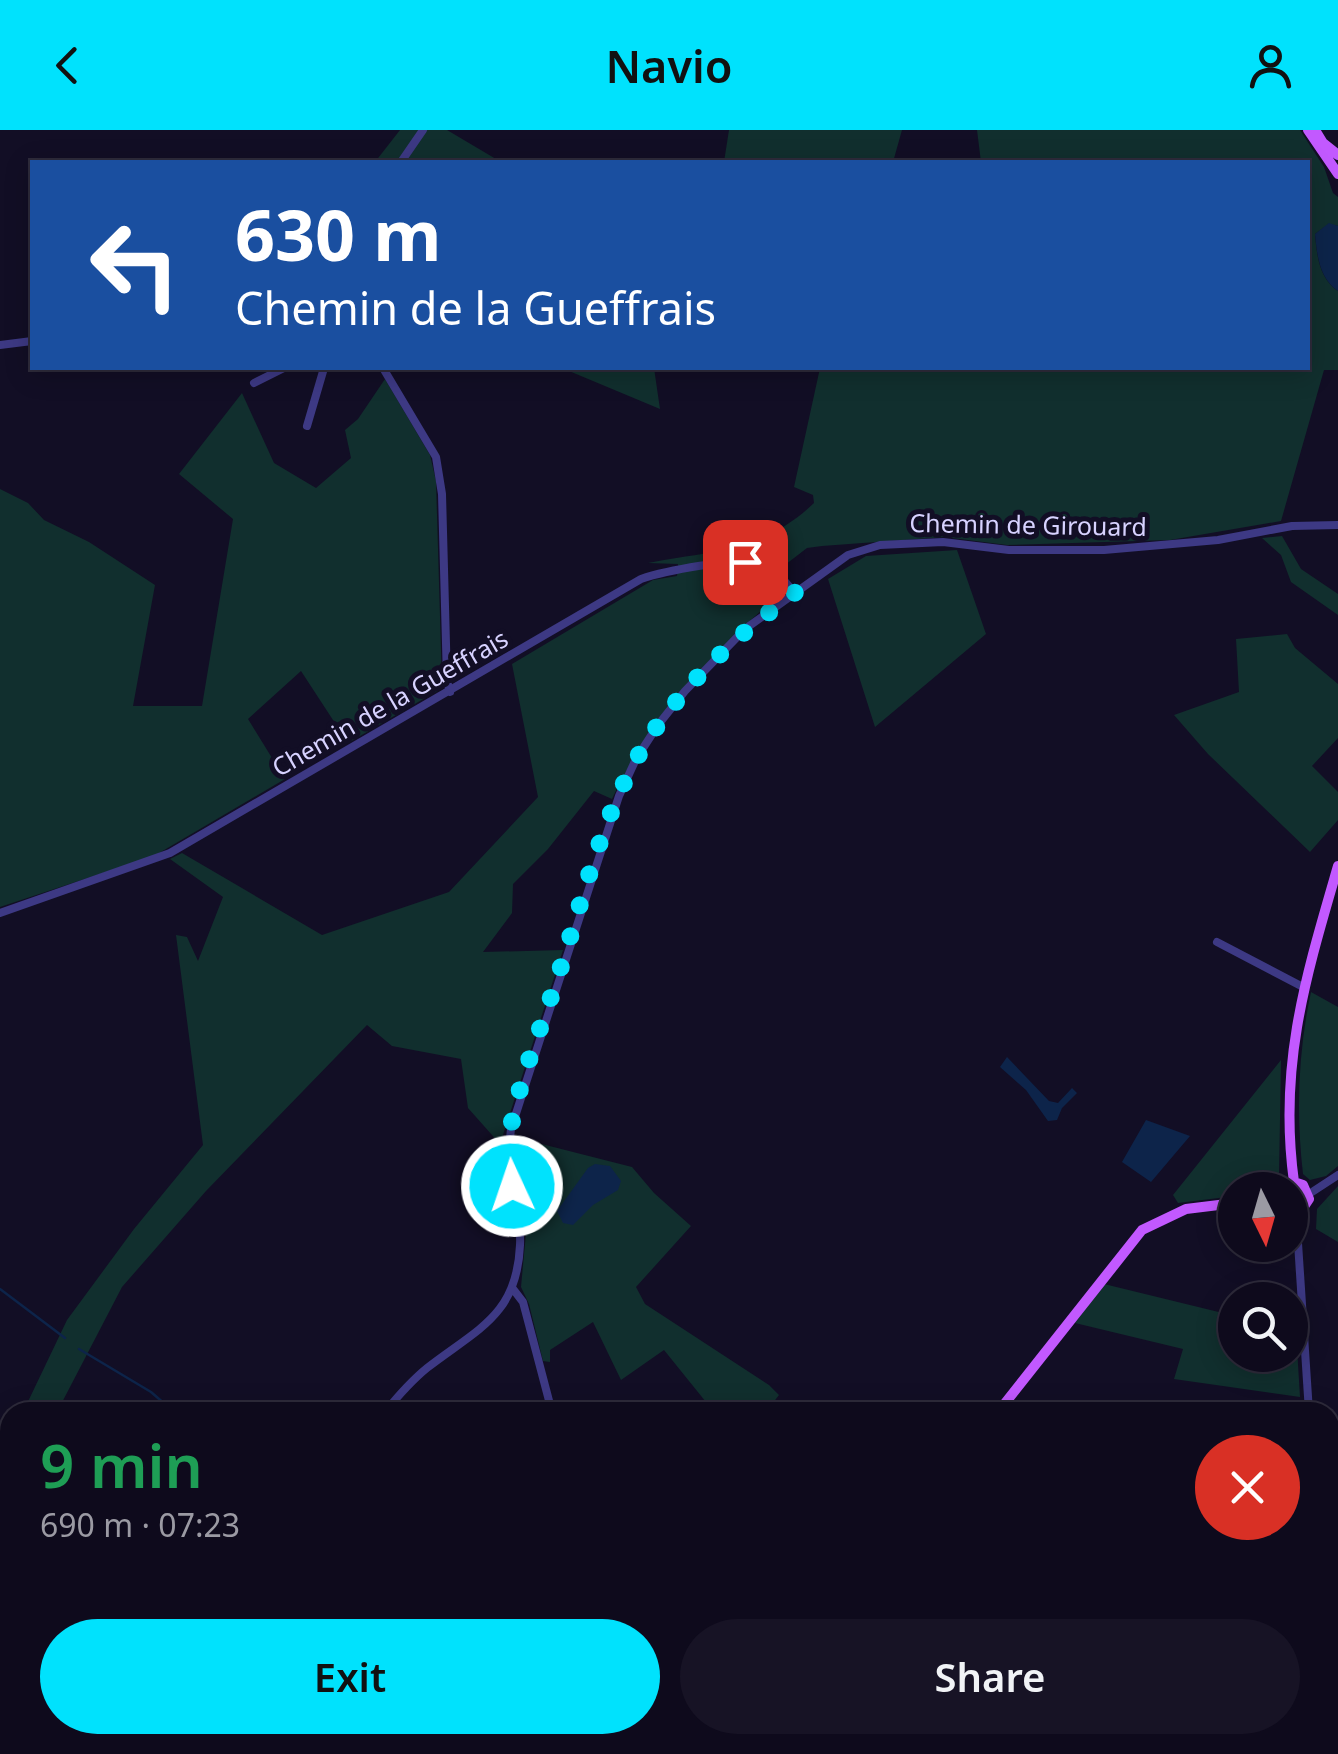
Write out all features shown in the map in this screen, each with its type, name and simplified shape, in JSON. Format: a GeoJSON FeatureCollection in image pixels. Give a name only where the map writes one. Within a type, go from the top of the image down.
{"type":"FeatureCollection","features":[{"type":"Feature","properties":{"kind":"main road"},"geometry":{"type":"LineString","coordinates":[[1312,130],[1338,155]]}},
{"type":"Feature","properties":{"kind":"main road"},"geometry":{"type":"LineString","coordinates":[[1312,130],[1338,174]]}},
{"type":"Feature","properties":{"kind":"main road"},"geometry":{"type":"LineString","coordinates":[[1294,1172],[1292,1037],[1338,866]]}},
{"type":"Feature","properties":{"kind":"main road"},"geometry":{"type":"LineString","coordinates":[[1006,1402],[1142,1230],[1186,1209],[1218,1205]]}},
{"type":"Feature","properties":{"kind":"street"},"geometry":{"type":"LineString","coordinates":[[402,160],[423,130]]}},
{"type":"Feature","properties":{"kind":"street"},"geometry":{"type":"LineString","coordinates":[[0,346],[30,342]]}},
{"type":"Feature","properties":{"kind":"street"},"geometry":{"type":"LineString","coordinates":[[254,383],[280,370]]}},
{"type":"Feature","properties":{"kind":"street"},"geometry":{"type":"LineString","coordinates":[[307,426],[323,370]]}},
{"type":"Feature","properties":{"kind":"street"},"geometry":{"type":"LineString","coordinates":[[384,370],[436,457],[442,494],[450,692]]}},
{"type":"Feature","properties":{"kind":"street","name":"Chemin de Girouard"},"geometry":{"type":"LineString","coordinates":[[394,1402],[416,1376],[490,1323],[513,1289],[521,1240],[510,1164],[510,1129],[619,796],[636,759],[686,691],[745,629],[848,555],[880,545],[944,542],[1009,550],[1104,550],[1218,540],[1292,526],[1338,526]]}},
{"type":"Feature","properties":{"kind":"street","name":"Chemin de la Gueffrais"},"geometry":{"type":"LineString","coordinates":[[0,913],[170,854],[654,574],[754,562],[771,568],[795,593]]}},
{"type":"Feature","properties":{"kind":"street"},"geometry":{"type":"LineString","coordinates":[[1218,942],[1303,987]]}},
{"type":"Feature","properties":{"kind":"street"},"geometry":{"type":"LineString","coordinates":[[1309,1194],[1338,1174]]}},
{"type":"Feature","properties":{"kind":"street"},"geometry":{"type":"LineString","coordinates":[[1297,1262],[1309,1402]]}},
{"type":"Feature","properties":{"kind":"street"},"geometry":{"type":"LineString","coordinates":[[513,1289],[523,1302],[549,1402]]}},
{"type":"Feature","properties":{"kind":"green space"},"geometry":{"type":"Polygon","coordinates":[[[400,130],[447,130],[498,160],[377,160],[400,130]]]}},
{"type":"Feature","properties":{"kind":"green space"},"geometry":{"type":"Polygon","coordinates":[[[729,130],[902,130],[894,160],[724,160],[729,130]]]}},
{"type":"Feature","properties":{"kind":"green space"},"geometry":{"type":"Polygon","coordinates":[[[977,130],[1300,130],[1338,197],[1338,226],[1329,224],[1315,234],[1323,273],[1338,291],[1338,370],[1324,370],[1281,521],[1170,540],[1007,545],[944,537],[807,548],[781,568],[778,596],[684,689],[645,742],[612,799],[594,791],[548,849],[513,884],[512,913],[483,952],[563,950],[500,1144],[468,1108],[461,1059],[392,1046],[367,1025],[206,1191],[122,1287],[62,1402],[28,1402],[67,1320],[203,1145],[176,935],[187,937],[198,961],[223,897],[170,859],[182,853],[322,935],[449,892],[538,797],[512,664],[653,580],[677,576],[678,564],[648,563],[757,540],[795,519],[814,503],[813,495],[794,487],[820,370],[1310,370],[1310,160],[981,160],[977,130]]]}},
{"type":"Feature","properties":{"kind":"green space"},"geometry":{"type":"Polygon","coordinates":[[[654,370],[660,409],[569,371],[654,370]]]}},
{"type":"Feature","properties":{"kind":"green space"},"geometry":{"type":"Polygon","coordinates":[[[385,379],[430,455],[436,481],[442,684],[437,691],[348,743],[301,671],[248,719],[285,779],[154,856],[0,907],[0,489],[28,503],[44,520],[89,542],[155,585],[133,706],[202,706],[233,519],[179,474],[242,393],[274,463],[316,488],[351,458],[345,430],[358,419],[385,379]]]}},
{"type":"Feature","properties":{"kind":"green space"},"geometry":{"type":"Polygon","coordinates":[[[1282,536],[1301,569],[1338,594],[1338,615],[1291,582],[1281,555],[1262,538],[1282,536]]]}},
{"type":"Feature","properties":{"kind":"green space"},"geometry":{"type":"Polygon","coordinates":[[[957,550],[986,634],[875,727],[828,579],[866,556],[957,550]]]}},
{"type":"Feature","properties":{"kind":"green space"},"geometry":{"type":"Polygon","coordinates":[[[1287,634],[1295,648],[1338,684],[1338,738],[1312,766],[1338,792],[1338,820],[1310,852],[1208,754],[1174,715],[1239,692],[1236,639],[1287,634]]]}},
{"type":"Feature","properties":{"kind":"green space"},"geometry":{"type":"Polygon","coordinates":[[[1311,992],[1338,1007],[1338,1166],[1326,1176],[1310,1180],[1308,1172],[1303,1172],[1299,1128],[1303,1037],[1311,992]]]}},
{"type":"Feature","properties":{"kind":"green space"},"geometry":{"type":"Polygon","coordinates":[[[1281,1060],[1279,1172],[1218,1172],[1218,1198],[1178,1203],[1173,1195],[1281,1060]]]}},
{"type":"Feature","properties":{"kind":"green space"},"geometry":{"type":"Polygon","coordinates":[[[518,1138],[632,1167],[691,1226],[636,1287],[645,1304],[769,1385],[779,1395],[774,1402],[706,1402],[664,1350],[621,1380],[593,1322],[550,1350],[550,1362],[543,1361],[521,1287],[526,1233],[518,1188],[518,1138]]]}},
{"type":"Feature","properties":{"kind":"green space"},"geometry":{"type":"Polygon","coordinates":[[[1338,1186],[1338,1242],[1316,1229],[1317,1209],[1338,1186]]]}},
{"type":"Feature","properties":{"kind":"green space"},"geometry":{"type":"Polygon","coordinates":[[[1104,1284],[1218,1312],[1218,1372],[1298,1372],[1300,1397],[1174,1379],[1183,1349],[1075,1323],[1104,1284]]]}},
{"type":"Feature","properties":{"kind":"water"},"geometry":{"type":"Polygon","coordinates":[[[1329,223],[1338,226],[1338,291],[1323,273],[1317,250],[1315,234],[1329,223]]]}},
{"type":"Feature","properties":{"kind":"water"},"geometry":{"type":"Polygon","coordinates":[[[1007,1057],[1049,1101],[1058,1103],[1072,1088],[1077,1093],[1062,1108],[1057,1120],[1048,1121],[1026,1090],[1000,1067],[1007,1057]]]}},
{"type":"Feature","properties":{"kind":"water"},"geometry":{"type":"Polygon","coordinates":[[[1146,1120],[1190,1136],[1151,1182],[1122,1162],[1146,1120]]]}},
{"type":"Feature","properties":{"kind":"water"},"geometry":{"type":"Polygon","coordinates":[[[595,1164],[610,1166],[621,1181],[618,1190],[593,1205],[573,1225],[563,1223],[557,1211],[595,1164]]]}},
{"type":"Feature","properties":{"kind":"waterway"},"geometry":{"type":"LineString","coordinates":[[0,1289],[65,1338]]}},
{"type":"Feature","properties":{"kind":"waterway"},"geometry":{"type":"LineString","coordinates":[[79,1349],[162,1402]]}},
{"type":"Feature","properties":{"kind":"route"},"geometry":{"type":"LineString","coordinates":[[512,1186],[510,1129],[519,1096],[606,828],[636,759],[658,725],[702,673],[745,629],[795,593],[771,568],[745,562]]}}]}
